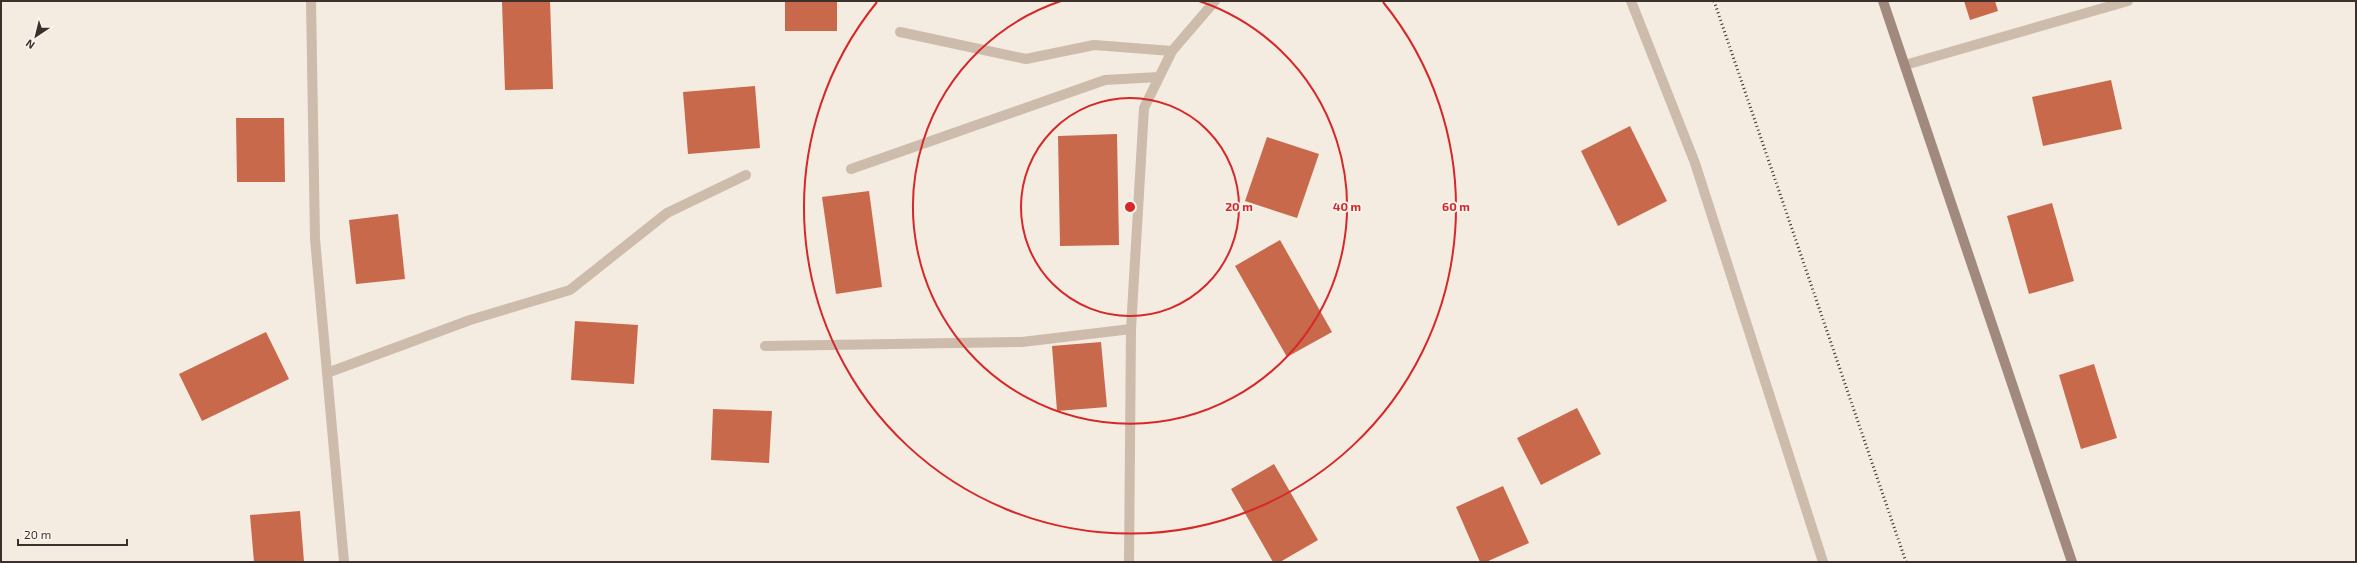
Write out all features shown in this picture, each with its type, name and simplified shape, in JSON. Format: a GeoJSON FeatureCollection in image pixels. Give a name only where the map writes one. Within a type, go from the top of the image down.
{"type":"FeatureCollection","features":[{"type":"Feature","properties":{"kind":"street"},"geometry":{"type":"LineString","coordinates":[[311,1],[315,239],[344,562]]}},
{"type":"Feature","properties":{"kind":"street"},"geometry":{"type":"LineString","coordinates":[[1129,562],[1131,330],[1144,108],[1172,51],[1215,1]]}},
{"type":"Feature","properties":{"kind":"street"},"geometry":{"type":"LineString","coordinates":[[1631,1],[1695,163],[1823,562]]}},
{"type":"Feature","properties":{"kind":"street"},"geometry":{"type":"LineString","coordinates":[[1882,1],[1905,65],[2072,562]]}},
{"type":"Feature","properties":{"kind":"street"},"geometry":{"type":"LineString","coordinates":[[1905,65],[2128,1]]}},
{"type":"Feature","properties":{"kind":"street"},"geometry":{"type":"LineString","coordinates":[[900,32],[1026,59],[1094,45],[1172,51]]}},
{"type":"Feature","properties":{"kind":"street"},"geometry":{"type":"LineString","coordinates":[[851,169],[1105,80],[1159,77]]}},
{"type":"Feature","properties":{"kind":"street"},"geometry":{"type":"LineString","coordinates":[[327,373],[470,320],[570,290],[667,213],[746,175]]}},
{"type":"Feature","properties":{"kind":"street"},"geometry":{"type":"LineString","coordinates":[[765,346],[1022,342],[1131,330]]}},
{"type":"Feature","properties":{"kind":"building"},"geometry":{"type":"Polygon","coordinates":[[[550,1],[553,89],[505,90],[502,2],[550,1]]]}},
{"type":"Feature","properties":{"kind":"building"},"geometry":{"type":"Polygon","coordinates":[[[785,1],[837,1],[837,31],[785,31],[785,1]]]}},
{"type":"Feature","properties":{"kind":"building"},"geometry":{"type":"Polygon","coordinates":[[[1964,1],[1995,1],[1998,11],[1970,20],[1964,1]]]}},
{"type":"Feature","properties":{"kind":"building"},"geometry":{"type":"Polygon","coordinates":[[[2111,80],[2122,129],[2043,146],[2032,97],[2111,80]]]}},
{"type":"Feature","properties":{"kind":"building"},"geometry":{"type":"Polygon","coordinates":[[[755,86],[760,148],[688,154],[683,92],[755,86]]]}},
{"type":"Feature","properties":{"kind":"building"},"geometry":{"type":"Polygon","coordinates":[[[236,118],[284,118],[285,182],[237,182],[236,118]]]}},
{"type":"Feature","properties":{"kind":"building"},"geometry":{"type":"Polygon","coordinates":[[[1630,126],[1667,201],[1618,226],[1581,151],[1630,126]]]}},
{"type":"Feature","properties":{"kind":"building"},"geometry":{"type":"Polygon","coordinates":[[[1117,134],[1119,245],[1060,246],[1058,136],[1117,134]]]}},
{"type":"Feature","properties":{"kind":"building"},"geometry":{"type":"Polygon","coordinates":[[[1267,137],[1319,154],[1297,218],[1245,201],[1267,137]]]}},
{"type":"Feature","properties":{"kind":"building"},"geometry":{"type":"Polygon","coordinates":[[[869,191],[882,287],[836,294],[822,197],[869,191]]]}},
{"type":"Feature","properties":{"kind":"building"},"geometry":{"type":"Polygon","coordinates":[[[2052,203],[2074,281],[2029,294],[2007,216],[2052,203]]]}},
{"type":"Feature","properties":{"kind":"building"},"geometry":{"type":"Polygon","coordinates":[[[398,214],[405,279],[356,284],[349,220],[398,214]]]}},
{"type":"Feature","properties":{"kind":"building"},"geometry":{"type":"Polygon","coordinates":[[[1280,240],[1332,332],[1287,357],[1235,266],[1280,240]]]}},
{"type":"Feature","properties":{"kind":"building"},"geometry":{"type":"Polygon","coordinates":[[[575,321],[638,325],[634,384],[571,380],[575,321]]]}},
{"type":"Feature","properties":{"kind":"building"},"geometry":{"type":"Polygon","coordinates":[[[266,332],[289,379],[202,421],[179,374],[266,332]]]}},
{"type":"Feature","properties":{"kind":"building"},"geometry":{"type":"Polygon","coordinates":[[[1101,342],[1107,407],[1057,411],[1052,346],[1101,342]]]}},
{"type":"Feature","properties":{"kind":"building"},"geometry":{"type":"Polygon","coordinates":[[[2094,364],[2117,438],[2081,449],[2059,375],[2094,364]]]}},
{"type":"Feature","properties":{"kind":"building"},"geometry":{"type":"Polygon","coordinates":[[[1577,408],[1601,454],[1541,485],[1517,438],[1577,408]]]}},
{"type":"Feature","properties":{"kind":"building"},"geometry":{"type":"Polygon","coordinates":[[[713,409],[772,411],[769,463],[711,460],[713,409]]]}},
{"type":"Feature","properties":{"kind":"building"},"geometry":{"type":"Polygon","coordinates":[[[1274,464],[1318,540],[1280,562],[1273,562],[1231,489],[1274,464]]]}},
{"type":"Feature","properties":{"kind":"building"},"geometry":{"type":"Polygon","coordinates":[[[1503,486],[1529,543],[1486,562],[1480,562],[1456,507],[1503,486]]]}},
{"type":"Feature","properties":{"kind":"building"},"geometry":{"type":"Polygon","coordinates":[[[300,511],[304,562],[254,562],[250,515],[300,511]]]}},
{"type":"Feature","properties":{"kind":"railway"},"geometry":{"type":"LineString","coordinates":[[1714,1],[1906,562]]}}]}
